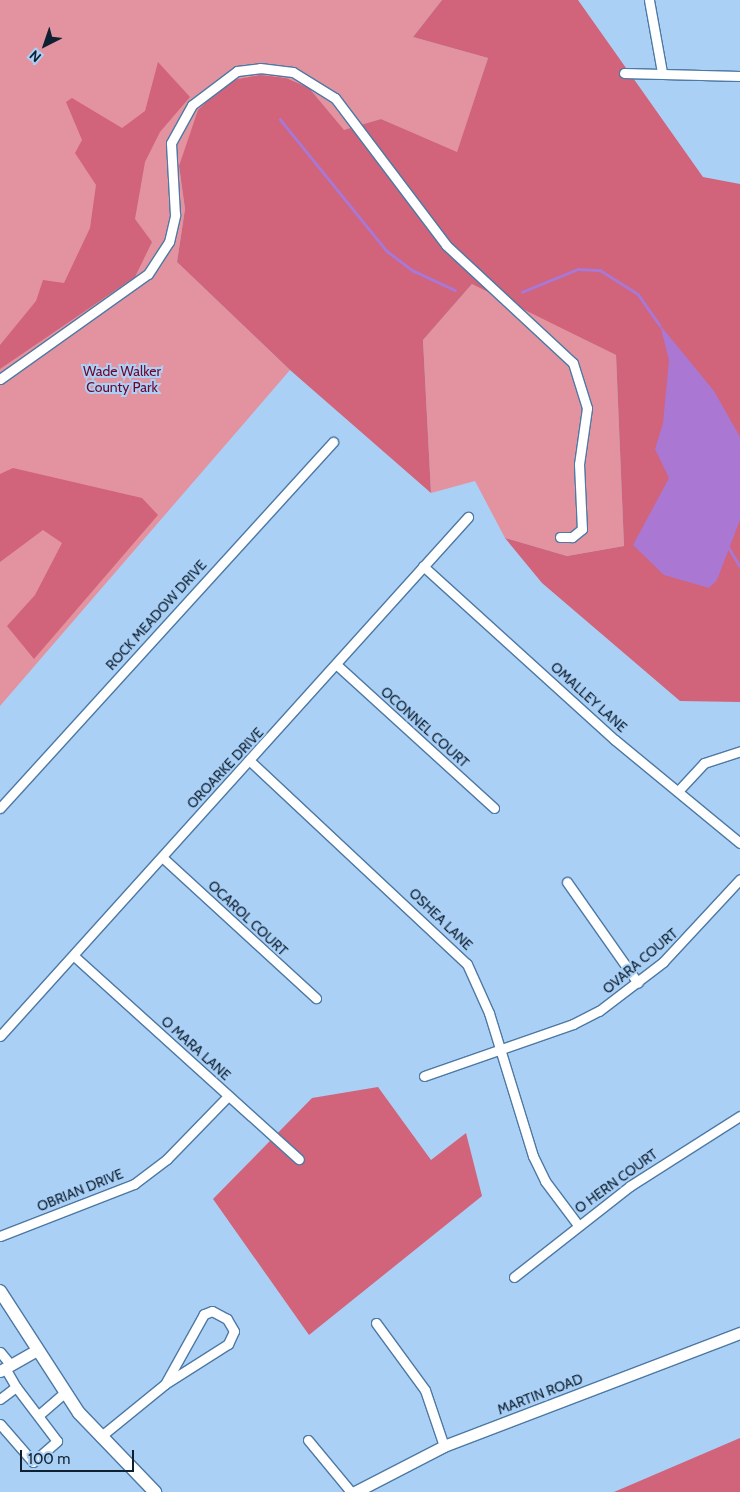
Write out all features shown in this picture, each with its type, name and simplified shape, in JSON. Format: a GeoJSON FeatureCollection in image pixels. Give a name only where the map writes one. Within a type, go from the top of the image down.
{"type":"FeatureCollection","features":[{"type":"Feature","properties":{"kind":"main road"},"geometry":{"type":"LineString","coordinates":[[0,1291],[35,1351],[64,1393],[100,1437],[155,1492]]}},
{"type":"Feature","properties":{"kind":"street"},"geometry":{"type":"LineString","coordinates":[[649,0],[662,72]]}},
{"type":"Feature","properties":{"kind":"street"},"geometry":{"type":"LineString","coordinates":[[0,379],[148,274],[169,242],[175,215],[171,143],[192,105],[238,71],[265,68],[293,72],[335,98],[446,245],[573,363],[587,408],[578,464],[582,529],[572,537],[560,536]]}},
{"type":"Feature","properties":{"kind":"street"},"geometry":{"type":"LineString","coordinates":[[624,72],[740,76]]}},
{"type":"Feature","properties":{"kind":"street","name":"ROCK MEADOW DRIVE"},"geometry":{"type":"LineString","coordinates":[[0,808],[333,442]]}},
{"type":"Feature","properties":{"kind":"street","name":"OROARKE DRIVE"},"geometry":{"type":"LineString","coordinates":[[0,1036],[338,666],[423,566],[468,517]]}},
{"type":"Feature","properties":{"kind":"street","name":"OMALLEY LANE"},"geometry":{"type":"LineString","coordinates":[[423,566],[615,740],[679,790],[740,844]]}},
{"type":"Feature","properties":{"kind":"street","name":"OCONNEL COURT"},"geometry":{"type":"LineString","coordinates":[[338,666],[494,808]]}},
{"type":"Feature","properties":{"kind":"street"},"geometry":{"type":"LineString","coordinates":[[679,790],[704,763],[740,751]]}},
{"type":"Feature","properties":{"kind":"street","name":"OSHEA LANE"},"geometry":{"type":"LineString","coordinates":[[250,761],[460,956],[478,984],[533,1156],[544,1181],[578,1226]]}},
{"type":"Feature","properties":{"kind":"street","name":"OCAROL COURT"},"geometry":{"type":"LineString","coordinates":[[162,857],[316,998]]}},
{"type":"Feature","properties":{"kind":"street","name":"OVARA COURT"},"geometry":{"type":"LineString","coordinates":[[424,1076],[499,1047],[573,1024],[638,983],[690,937],[740,878]]}},
{"type":"Feature","properties":{"kind":"street"},"geometry":{"type":"LineString","coordinates":[[567,882],[638,983]]}},
{"type":"Feature","properties":{"kind":"street","name":"O MARA LANE"},"geometry":{"type":"LineString","coordinates":[[74,956],[299,1159]]}},
{"type":"Feature","properties":{"kind":"street","name":"OBRIAN DRIVE"},"geometry":{"type":"LineString","coordinates":[[0,1236],[134,1184],[167,1159],[228,1096]]}},
{"type":"Feature","properties":{"kind":"street","name":"O HERN COURT"},"geometry":{"type":"LineString","coordinates":[[514,1277],[578,1226],[676,1154],[740,1116]]}},
{"type":"Feature","properties":{"kind":"street"},"geometry":{"type":"LineString","coordinates":[[100,1437],[165,1384],[228,1344],[234,1331],[227,1320],[212,1311],[204,1314],[165,1384]]}},
{"type":"Feature","properties":{"kind":"street"},"geometry":{"type":"LineString","coordinates":[[376,1323],[424,1390],[444,1446]]}},
{"type":"Feature","properties":{"kind":"street","name":"MARTIN ROAD"},"geometry":{"type":"LineString","coordinates":[[353,1492],[444,1446],[740,1333]]}},
{"type":"Feature","properties":{"kind":"street"},"geometry":{"type":"LineString","coordinates":[[5,1368],[35,1351]]}},
{"type":"Feature","properties":{"kind":"street"},"geometry":{"type":"LineString","coordinates":[[0,1352],[5,1368],[16,1387],[40,1414],[57,1441],[34,1462],[0,1424]]}},
{"type":"Feature","properties":{"kind":"street"},"geometry":{"type":"LineString","coordinates":[[0,1399],[16,1387]]}},
{"type":"Feature","properties":{"kind":"street"},"geometry":{"type":"LineString","coordinates":[[40,1414],[64,1393]]}},
{"type":"Feature","properties":{"kind":"street"},"geometry":{"type":"LineString","coordinates":[[308,1440],[353,1492]]}},
{"type":"Feature","properties":{"kind":"green space","name":"Wade Walker County Park"},"geometry":{"type":"Polygon","coordinates":[[[0,0],[442,0],[413,37],[488,58],[457,153],[381,119],[344,131],[309,88],[179,166],[185,209],[177,262],[290,370],[0,706],[0,0]]]}},
{"type":"Feature","properties":{"kind":"green space"},"geometry":{"type":"Polygon","coordinates":[[[473,283],[616,355],[624,546],[567,556],[505,538],[475,481],[431,493],[423,340],[473,283]]]}},
{"type":"Feature","properties":{"kind":"shaded area"},"geometry":{"type":"Polygon","coordinates":[[[442,0],[578,0],[703,177],[740,184],[740,702],[680,701],[542,583],[505,538],[567,556],[624,546],[616,355],[472,284],[423,340],[431,493],[290,370],[177,262],[185,209],[179,166],[198,110],[228,81],[260,75],[286,78],[309,88],[344,130],[381,119],[457,152],[488,58],[413,37],[442,0]]]}},
{"type":"Feature","properties":{"kind":"shaded area"},"geometry":{"type":"Polygon","coordinates":[[[158,62],[190,97],[160,132],[145,162],[135,219],[152,242],[135,277],[0,369],[0,345],[36,301],[43,280],[64,283],[90,228],[96,185],[75,153],[82,140],[66,102],[72,98],[122,128],[145,111],[158,62]]]}},
{"type":"Feature","properties":{"kind":"shaded area"},"geometry":{"type":"Polygon","coordinates":[[[660,325],[714,391],[740,437],[740,520],[717,580],[709,588],[664,575],[633,545],[669,478],[655,449],[663,423],[669,360],[660,325]]]}},
{"type":"Feature","properties":{"kind":"shaded area"},"geometry":{"type":"Polygon","coordinates":[[[13,468],[142,498],[158,515],[34,659],[7,626],[35,595],[62,543],[43,530],[0,562],[0,474],[13,468]]]}},
{"type":"Feature","properties":{"kind":"shaded area"},"geometry":{"type":"Polygon","coordinates":[[[378,1087],[431,1160],[466,1133],[482,1196],[309,1335],[213,1199],[312,1098],[378,1087]]]}},
{"type":"Feature","properties":{"kind":"shaded area"},"geometry":{"type":"Polygon","coordinates":[[[740,1438],[740,1492],[614,1492],[740,1438]]]}},
{"type":"Feature","properties":{"kind":"waterway"},"geometry":{"type":"LineString","coordinates":[[280,119],[387,251],[414,271],[455,290]]}},
{"type":"Feature","properties":{"kind":"waterway"},"geometry":{"type":"LineString","coordinates":[[522,292],[578,269],[600,270],[638,294],[660,325]]}},
{"type":"Feature","properties":{"kind":"waterway"},"geometry":{"type":"LineString","coordinates":[[729,548],[740,566]]}}]}
